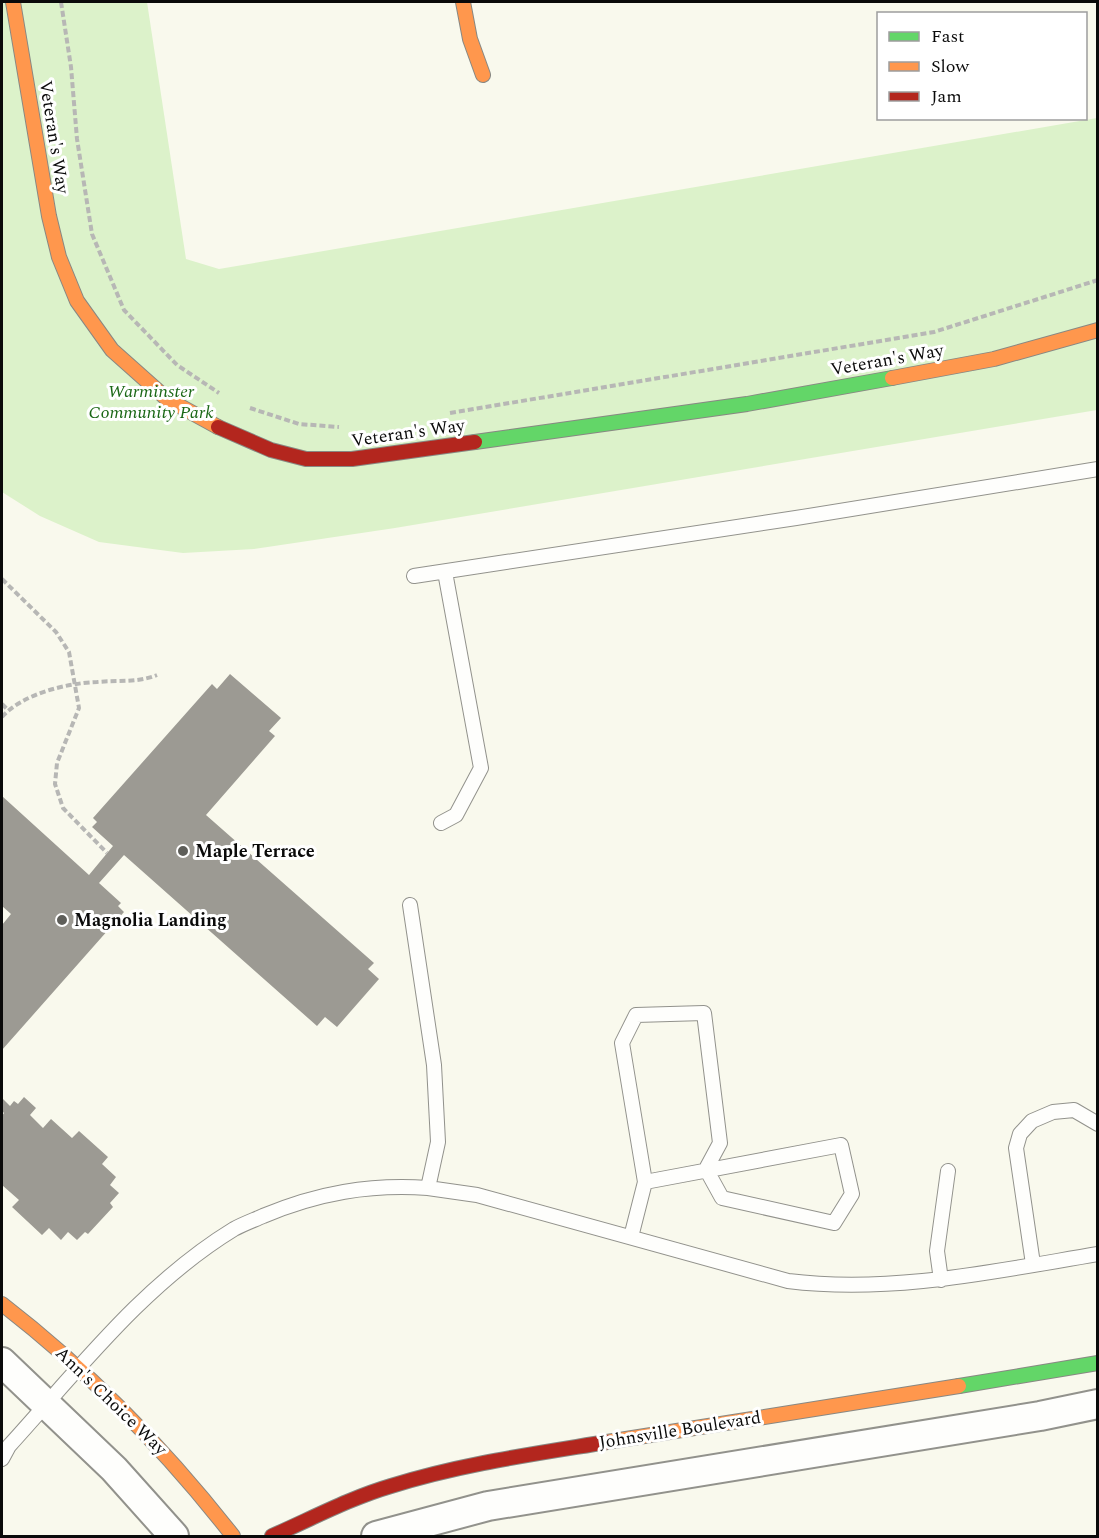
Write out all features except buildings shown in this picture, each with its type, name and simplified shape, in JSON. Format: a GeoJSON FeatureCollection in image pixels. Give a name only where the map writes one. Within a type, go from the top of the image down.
{"type":"FeatureCollection","features":[{"type":"Feature","properties":{"kind":"street","name":"Veteran's Way"},"geometry":{"type":"LineString","coordinates":[[13,2],[49,216],[59,257],[77,301],[112,350],[166,399],[232,434],[271,450],[306,459],[352,459],[747,404],[994,359],[1098,330]]}},
{"type":"Feature","properties":{"kind":"street"},"geometry":{"type":"LineString","coordinates":[[463,2],[470,44],[483,75]]}},
{"type":"Feature","properties":{"kind":"street","name":"Ann's Choice Way"},"geometry":{"type":"LineString","coordinates":[[2,1304],[33,1327],[117,1402],[157,1443],[233,1536]]}},
{"type":"Feature","properties":{"kind":"street"},"geometry":{"type":"LineString","coordinates":[[2,1362],[114,1470],[174,1536]]}},
{"type":"Feature","properties":{"kind":"street","name":"Johnsville Boulevard"},"geometry":{"type":"LineString","coordinates":[[272,1536],[390,1486],[486,1462],[1098,1363]]}},
{"type":"Feature","properties":{"kind":"street"},"geometry":{"type":"LineString","coordinates":[[376,1536],[488,1506],[1040,1416],[1098,1404]]}},
{"type":"Feature","properties":{"kind":"lane"},"geometry":{"type":"LineString","coordinates":[[414,576],[1098,469]]}},
{"type":"Feature","properties":{"kind":"lane"},"geometry":{"type":"LineString","coordinates":[[441,823],[456,815],[481,768],[445,572]]}},
{"type":"Feature","properties":{"kind":"lane"},"geometry":{"type":"LineString","coordinates":[[410,905],[434,1065],[438,1142],[428,1188]]}},
{"type":"Feature","properties":{"kind":"lane"},"geometry":{"type":"LineString","coordinates":[[631,1237],[645,1182],[622,1043],[636,1015],[704,1013],[720,1143],[706,1169]]}},
{"type":"Feature","properties":{"kind":"lane"},"geometry":{"type":"LineString","coordinates":[[1033,1264],[1016,1148],[1020,1134],[1032,1121],[1053,1112],[1074,1110],[1098,1124]]}},
{"type":"Feature","properties":{"kind":"lane"},"geometry":{"type":"LineString","coordinates":[[645,1182],[706,1169],[842,1145],[852,1194],[834,1223],[722,1198],[706,1169]]}},
{"type":"Feature","properties":{"kind":"lane"},"geometry":{"type":"LineString","coordinates":[[940,1280],[937,1251],[948,1171]]}},
{"type":"Feature","properties":{"kind":"lane"},"geometry":{"type":"LineString","coordinates":[[2,1459],[9,1446],[111,1332],[162,1282],[236,1228],[292,1204],[330,1193],[402,1186],[477,1195],[788,1281],[823,1285],[940,1280],[1098,1254]]}},
{"type":"Feature","properties":{"kind":"path"},"geometry":{"type":"LineString","coordinates":[[61,2],[71,67],[77,139],[92,234],[124,310],[177,365],[226,397]]}},
{"type":"Feature","properties":{"kind":"path"},"geometry":{"type":"LineString","coordinates":[[442,414],[934,332],[1098,279]]}},
{"type":"Feature","properties":{"kind":"path"},"geometry":{"type":"LineString","coordinates":[[247,407],[299,424],[342,427]]}},
{"type":"Feature","properties":{"kind":"path"},"geometry":{"type":"LineString","coordinates":[[2,579],[56,632],[69,652],[79,708],[57,763],[55,784],[63,808],[108,853]]}},
{"type":"Feature","properties":{"kind":"path"},"geometry":{"type":"LineString","coordinates":[[2,717],[8,710],[61,686],[94,682],[142,681],[158,675]]}},
{"type":"Feature","properties":{"kind":"path"},"geometry":{"type":"LineString","coordinates":[[2,704],[8,710]]}},
{"type":"Feature","properties":{"kind":"green space","name":"Warminster Community Park"},"geometry":{"type":"Polygon","coordinates":[[[2,2],[147,2],[186,259],[219,269],[1097,118],[1097,410],[395,528],[254,549],[183,553],[99,542],[40,516],[2,492],[2,2]]]}},
{"type":"Feature","properties":{"kind":"traffic: fast"},"geometry":{"type":"LineString","coordinates":[[475,442],[747,404],[892,378]]}},
{"type":"Feature","properties":{"kind":"traffic: fast"},"geometry":{"type":"LineString","coordinates":[[959,1386],[1098,1363]]}},
{"type":"Feature","properties":{"kind":"traffic: slow"},"geometry":{"type":"LineString","coordinates":[[13,2],[49,216],[59,257],[77,301],[112,350],[167,399],[218,427]]}},
{"type":"Feature","properties":{"kind":"traffic: slow"},"geometry":{"type":"LineString","coordinates":[[463,2],[470,39],[483,75]]}},
{"type":"Feature","properties":{"kind":"traffic: slow"},"geometry":{"type":"LineString","coordinates":[[892,378],[994,359],[1098,330]]}},
{"type":"Feature","properties":{"kind":"traffic: slow"},"geometry":{"type":"LineString","coordinates":[[2,1304],[66,1357],[125,1413],[181,1473],[233,1536]]}},
{"type":"Feature","properties":{"kind":"traffic: slow"},"geometry":{"type":"LineString","coordinates":[[607,1442],[959,1386]]}},
{"type":"Feature","properties":{"kind":"traffic: jam"},"geometry":{"type":"LineString","coordinates":[[218,427],[271,450],[306,459],[352,459],[475,442]]}},
{"type":"Feature","properties":{"kind":"traffic: jam"},"geometry":{"type":"LineString","coordinates":[[272,1536],[361,1496],[417,1478],[498,1460],[607,1442]]}},
{"type":"Feature","properties":{"kind":"place","name":"Maple Terrace"},"geometry":{"type":"Point","coordinates":[183,851]}},
{"type":"Feature","properties":{"kind":"place","name":"Magnolia Landing"},"geometry":{"type":"Point","coordinates":[62,920]}}]}
